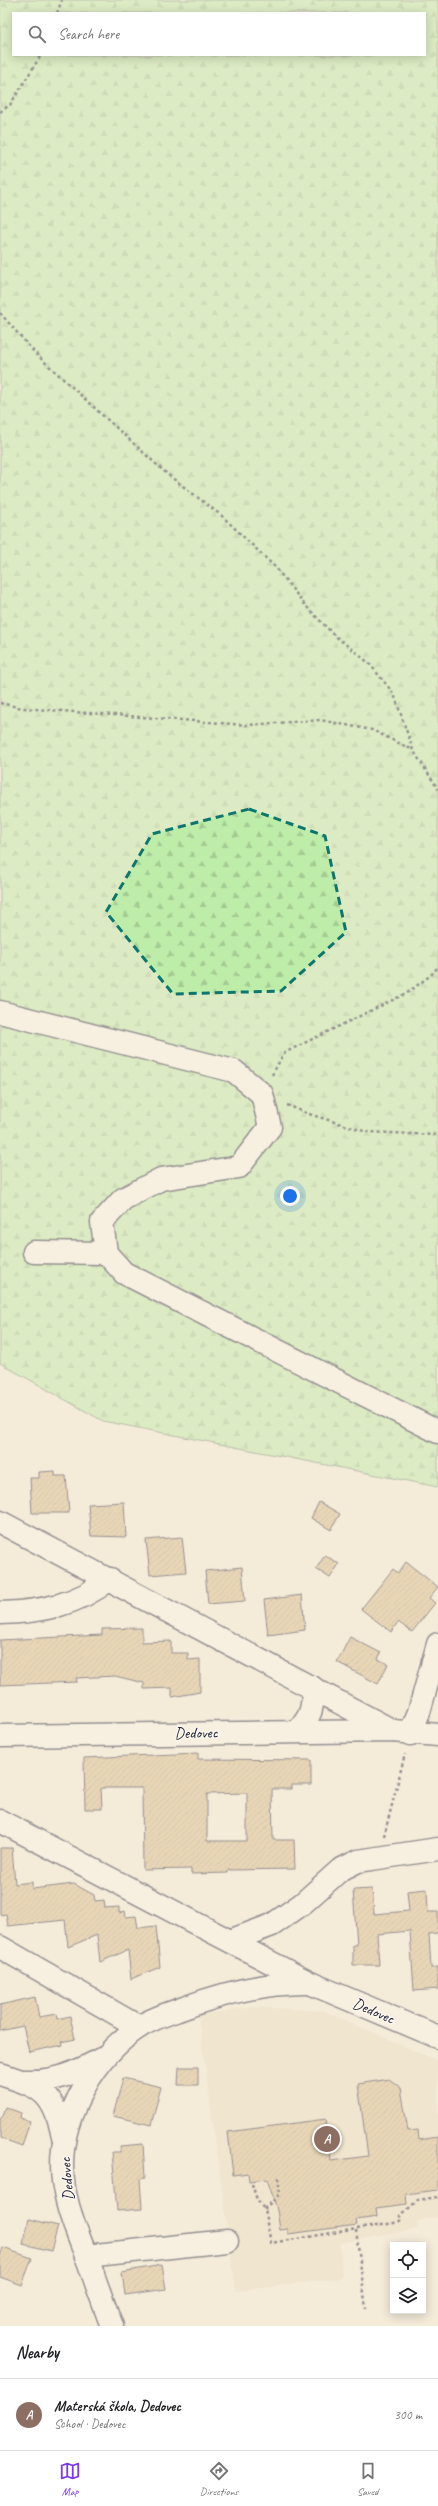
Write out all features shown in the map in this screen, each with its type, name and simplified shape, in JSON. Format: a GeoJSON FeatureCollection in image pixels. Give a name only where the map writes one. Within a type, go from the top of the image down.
{"type":"FeatureCollection","features":[{"type":"Feature","properties":{"kind":"street"},"geometry":{"type":"LineString","coordinates":[[0,1012],[234,1071],[262,1094],[270,1128],[239,1167],[161,1179],[123,1199],[102,1222],[106,1253],[124,1273],[438,1432]]}},
{"type":"Feature","properties":{"kind":"street"},"geometry":{"type":"LineString","coordinates":[[34,1252],[106,1253]]}},
{"type":"Feature","properties":{"kind":"street","name":"Dedovec"},"geometry":{"type":"LineString","coordinates":[[0,1522],[312,1687],[401,1732]]}},
{"type":"Feature","properties":{"kind":"street"},"geometry":{"type":"LineString","coordinates":[[0,1613],[51,1609],[94,1592],[110,1580]]}},
{"type":"Feature","properties":{"kind":"street"},"geometry":{"type":"LineString","coordinates":[[401,1732],[419,1712],[438,1644]]}},
{"type":"Feature","properties":{"kind":"street"},"geometry":{"type":"LineString","coordinates":[[296,1731],[305,1724],[311,1713],[312,1687]]}},
{"type":"Feature","properties":{"kind":"street","name":"Dedovec"},"geometry":{"type":"LineString","coordinates":[[0,1736],[296,1731],[401,1732],[438,1735]]}},
{"type":"Feature","properties":{"kind":"street","name":"Dedovec"},"geometry":{"type":"LineString","coordinates":[[0,1821],[232,1940],[310,1983],[438,2037]]}},
{"type":"Feature","properties":{"kind":"street"},"geometry":{"type":"LineString","coordinates":[[232,1940],[272,1925],[302,1904],[340,1870],[358,1861],[379,1856],[438,1850]]}},
{"type":"Feature","properties":{"kind":"street"},"geometry":{"type":"LineString","coordinates":[[0,1947],[139,2027]]}},
{"type":"Feature","properties":{"kind":"street","name":"Dedovec"},"geometry":{"type":"LineString","coordinates":[[112,2326],[72,2222],[65,2192],[62,2164],[64,2142],[76,2104],[88,2079],[106,2056],[139,2027],[171,2013],[238,1990],[269,1985],[310,1983]]}},
{"type":"Feature","properties":{"kind":"street"},"geometry":{"type":"LineString","coordinates":[[24,2081],[51,2080],[66,2076],[106,2056]]}},
{"type":"Feature","properties":{"kind":"street"},"geometry":{"type":"LineString","coordinates":[[0,2074],[24,2081],[41,2090],[52,2101],[64,2142]]}},
{"type":"Feature","properties":{"kind":"street"},"geometry":{"type":"LineString","coordinates":[[86,2256],[227,2241]]}},
{"type":"Feature","properties":{"kind":"path"},"geometry":{"type":"LineString","coordinates":[[57,12],[62,0]]}},
{"type":"Feature","properties":{"kind":"path"},"geometry":{"type":"LineString","coordinates":[[0,112],[10,105],[40,56]]}},
{"type":"Feature","properties":{"kind":"path"},"geometry":{"type":"LineString","coordinates":[[0,313],[36,354],[99,412],[167,474],[222,516],[276,568],[305,605],[334,635],[369,663],[394,694],[413,750],[438,789]]}},
{"type":"Feature","properties":{"kind":"path"},"geometry":{"type":"LineString","coordinates":[[0,703],[22,708],[247,725],[320,720],[372,730],[413,750]]}},
{"type":"Feature","properties":{"kind":"path"},"geometry":{"type":"LineString","coordinates":[[438,967],[431,975],[406,993],[284,1053],[262,1094],[309,1114],[367,1132],[438,1135]]}},
{"type":"Feature","properties":{"kind":"path"},"geometry":{"type":"LineString","coordinates":[[379,1856],[401,1732]]}},
{"type":"Feature","properties":{"kind":"path"},"geometry":{"type":"LineString","coordinates":[[264,2210],[280,2194],[278,2178]]}},
{"type":"Feature","properties":{"kind":"path"},"geometry":{"type":"LineString","coordinates":[[252,2184],[257,2200],[264,2210],[271,2243],[400,2222],[400,2216],[418,2200],[438,2197]]}},
{"type":"Feature","properties":{"kind":"path"},"geometry":{"type":"LineString","coordinates":[[356,2230],[366,2309]]}},
{"type":"Feature","properties":{"kind":"highlighted area"},"geometry":{"type":"Polygon","coordinates":[[[249,809],[325,836],[346,932],[281,991],[173,994],[106,912],[152,834],[249,809]]]}},
{"type":"Feature","properties":{"kind":"shaded area"},"geometry":{"type":"Polygon","coordinates":[[[252,2007],[324,2011],[438,2061],[438,2217],[417,2221],[418,2229],[340,2243],[342,2278],[236,2291],[198,2015],[252,2007]]]}},
{"type":"Feature","properties":{"kind":"green space"},"geometry":{"type":"Polygon","coordinates":[[[0,0],[438,0],[438,1487],[103,1421],[0,1363],[0,0]]]}},
{"type":"Feature","properties":{"kind":"building"},"geometry":{"type":"Polygon","coordinates":[[[55,1471],[55,1476],[66,1476],[69,1513],[32,1513],[30,1478],[39,1478],[39,1472],[55,1471]]]}},
{"type":"Feature","properties":{"kind":"building"},"geometry":{"type":"Polygon","coordinates":[[[124,1502],[126,1537],[91,1536],[88,1504],[124,1502]]]}},
{"type":"Feature","properties":{"kind":"building"},"geometry":{"type":"Polygon","coordinates":[[[319,1502],[340,1514],[331,1530],[311,1518],[319,1502]]]}},
{"type":"Feature","properties":{"kind":"building"},"geometry":{"type":"Polygon","coordinates":[[[182,1537],[186,1572],[150,1575],[146,1540],[182,1537]]]}},
{"type":"Feature","properties":{"kind":"building"},"geometry":{"type":"Polygon","coordinates":[[[325,1555],[339,1564],[330,1578],[316,1569],[325,1555]]]}},
{"type":"Feature","properties":{"kind":"building"},"geometry":{"type":"Polygon","coordinates":[[[406,1562],[438,1587],[429,1598],[435,1603],[412,1632],[398,1622],[391,1632],[361,1609],[393,1569],[398,1573],[406,1562]]]}},
{"type":"Feature","properties":{"kind":"building"},"geometry":{"type":"Polygon","coordinates":[[[242,1567],[245,1601],[208,1604],[205,1571],[242,1567]]]}},
{"type":"Feature","properties":{"kind":"building"},"geometry":{"type":"Polygon","coordinates":[[[302,1595],[305,1630],[268,1635],[264,1600],[302,1595]]]}},
{"type":"Feature","properties":{"kind":"building"},"geometry":{"type":"Polygon","coordinates":[[[142,1628],[142,1642],[171,1641],[171,1653],[188,1653],[188,1660],[200,1659],[200,1692],[172,1697],[172,1688],[144,1689],[144,1683],[115,1676],[76,1678],[77,1682],[0,1685],[0,1640],[102,1635],[102,1629],[142,1628]]]}},
{"type":"Feature","properties":{"kind":"building"},"geometry":{"type":"Polygon","coordinates":[[[350,1637],[381,1653],[378,1659],[388,1664],[378,1684],[337,1662],[350,1637]]]}},
{"type":"Feature","properties":{"kind":"building"},"geometry":{"type":"Polygon","coordinates":[[[198,1753],[198,1759],[311,1760],[311,1785],[292,1785],[292,1789],[272,1789],[273,1840],[294,1840],[295,1869],[228,1870],[228,1873],[191,1874],[191,1869],[143,1870],[142,1788],[101,1788],[102,1809],[85,1809],[84,1758],[198,1753]],[[247,1793],[207,1794],[207,1841],[247,1841],[247,1793]]]}},
{"type":"Feature","properties":{"kind":"building"},"geometry":{"type":"Polygon","coordinates":[[[0,1848],[12,1848],[15,1884],[32,1882],[32,1889],[74,1884],[94,1895],[95,1901],[104,1900],[105,1908],[119,1907],[119,1913],[125,1911],[126,1917],[136,1916],[138,1928],[156,1926],[160,1967],[131,1979],[128,1950],[100,1962],[97,1935],[68,1947],[65,1920],[8,1926],[6,1914],[0,1915],[0,1848]]]}},
{"type":"Feature","properties":{"kind":"building"},"geometry":{"type":"Polygon","coordinates":[[[372,1889],[374,1914],[409,1911],[407,1891],[427,1889],[428,1912],[438,1912],[438,1933],[429,1934],[431,1968],[438,1967],[438,1989],[414,1991],[410,1931],[377,1934],[379,1965],[353,1965],[353,1945],[357,1945],[353,1890],[372,1889]]]}},
{"type":"Feature","properties":{"kind":"building"},"geometry":{"type":"Polygon","coordinates":[[[35,1997],[39,2017],[57,2014],[58,2019],[70,2016],[75,2039],[62,2042],[63,2045],[29,2052],[23,2026],[0,2031],[0,2005],[35,1997]]]}},
{"type":"Feature","properties":{"kind":"building"},"geometry":{"type":"Polygon","coordinates":[[[179,2067],[198,2067],[198,2085],[178,2085],[179,2067]]]}},
{"type":"Feature","properties":{"kind":"building"},"geometry":{"type":"Polygon","coordinates":[[[123,2078],[161,2087],[151,2125],[113,2116],[123,2078]]]}},
{"type":"Feature","properties":{"kind":"building"},"geometry":{"type":"Polygon","coordinates":[[[389,2079],[401,2088],[408,2131],[418,2130],[419,2140],[438,2137],[438,2190],[406,2194],[407,2204],[376,2208],[377,2217],[356,2220],[357,2225],[288,2234],[288,2229],[280,2230],[277,2209],[267,2179],[249,2181],[248,2173],[233,2175],[228,2132],[326,2119],[331,2161],[368,2156],[358,2084],[389,2079]]]}},
{"type":"Feature","properties":{"kind":"building"},"geometry":{"type":"Polygon","coordinates":[[[5,2107],[21,2113],[20,2118],[30,2121],[22,2146],[0,2138],[0,2121],[5,2107]]]}},
{"type":"Feature","properties":{"kind":"building"},"geometry":{"type":"Polygon","coordinates":[[[143,2144],[145,2178],[140,2179],[142,2209],[117,2211],[112,2152],[120,2152],[120,2146],[143,2144]]]}},
{"type":"Feature","properties":{"kind":"building"},"geometry":{"type":"Polygon","coordinates":[[[29,2219],[58,2226],[51,2251],[23,2244],[29,2219]]]}},
{"type":"Feature","properties":{"kind":"building"},"geometry":{"type":"Polygon","coordinates":[[[3,2248],[32,2258],[22,2285],[0,2277],[0,2256],[3,2248]]]}},
{"type":"Feature","properties":{"kind":"building"},"geometry":{"type":"Polygon","coordinates":[[[162,2265],[166,2289],[125,2295],[122,2272],[162,2265]]]}},
{"type":"Feature","properties":{"kind":"place","name":"Materská škola, Dedovec"},"geometry":{"type":"Point","coordinates":[327,2139]}}]}
